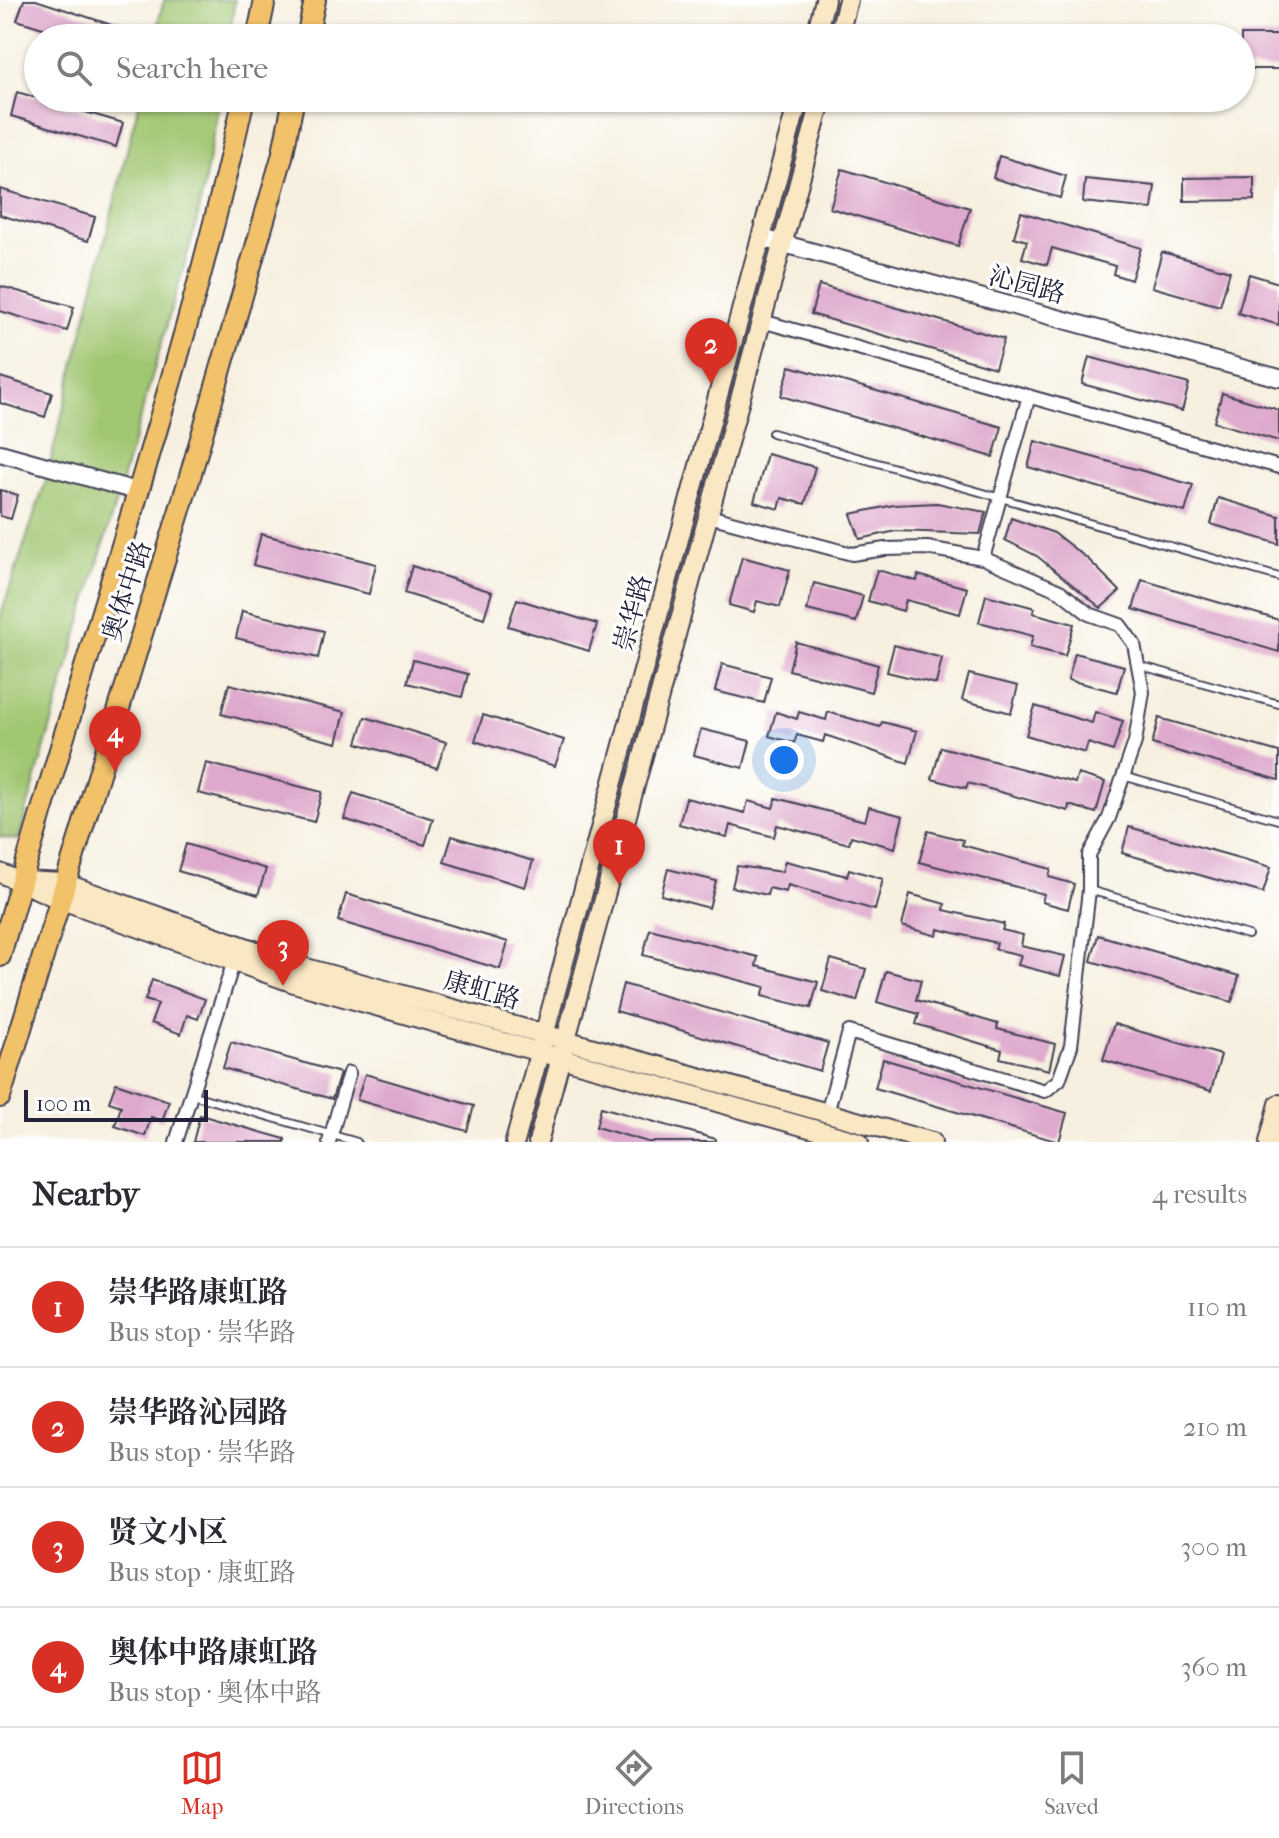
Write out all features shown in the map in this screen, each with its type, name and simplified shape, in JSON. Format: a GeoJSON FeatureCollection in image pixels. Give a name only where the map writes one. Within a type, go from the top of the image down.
{"type":"FeatureCollection","features":[{"type":"Feature","properties":{"kind":"main road"},"geometry":{"type":"LineString","coordinates":[[260,24],[265,0]]}},
{"type":"Feature","properties":{"kind":"main road"},"geometry":{"type":"LineString","coordinates":[[310,24],[315,0]]}},
{"type":"Feature","properties":{"kind":"main road"},"geometry":{"type":"LineString","coordinates":[[819,24],[825,0]]}},
{"type":"Feature","properties":{"kind":"main road"},"geometry":{"type":"LineString","coordinates":[[842,24],[848,0]]}},
{"type":"Feature","properties":{"kind":"main road","name":"奥体中路"},"geometry":{"type":"LineString","coordinates":[[0,956],[140,492],[220,209],[241,112]]}},
{"type":"Feature","properties":{"kind":"main road","name":"奥体中路"},"geometry":{"type":"LineString","coordinates":[[0,1097],[189,480],[282,157],[291,112]]}},
{"type":"Feature","properties":{"kind":"main road","name":"崇华路"},"geometry":{"type":"LineString","coordinates":[[515,1142],[795,112]]}},
{"type":"Feature","properties":{"kind":"main road","name":"崇华路"},"geometry":{"type":"LineString","coordinates":[[538,1142],[818,112]]}},
{"type":"Feature","properties":{"kind":"main road","name":"康虹路"},"geometry":{"type":"LineString","coordinates":[[0,873],[544,1043],[932,1142]]}},
{"type":"Feature","properties":{"kind":"main road","name":"康虹路"},"geometry":{"type":"LineString","coordinates":[[62,891],[294,983],[544,1043]]}},
{"type":"Feature","properties":{"kind":"main road","name":"康虹路"},"geometry":{"type":"LineString","coordinates":[[565,1049],[826,1137],[859,1142]]}},
{"type":"Feature","properties":{"kind":"main road"},"geometry":{"type":"LineString","coordinates":[[1269,1142],[1279,1104]]}},
{"type":"Feature","properties":{"kind":"street","name":"沁园路"},"geometry":{"type":"LineString","coordinates":[[762,238],[1279,378]]}},
{"type":"Feature","properties":{"kind":"street"},"geometry":{"type":"LineString","coordinates":[[762,321],[1279,467]]}},
{"type":"Feature","properties":{"kind":"street"},"geometry":{"type":"LineString","coordinates":[[983,558],[1029,396]]}},
{"type":"Feature","properties":{"kind":"street"},"geometry":{"type":"LineString","coordinates":[[0,453],[140,492]]}},
{"type":"Feature","properties":{"kind":"street"},"geometry":{"type":"LineString","coordinates":[[709,516],[852,554],[927,548],[983,558],[1048,585],[1089,614],[1120,625],[1134,644],[1143,692],[1135,742],[1109,818],[1089,855],[1089,890],[1071,1046],[1059,1080],[1045,1091],[849,1032],[827,1113]]}},
{"type":"Feature","properties":{"kind":"street"},"geometry":{"type":"LineString","coordinates":[[176,1142],[234,961]]}},
{"type":"Feature","properties":{"kind":"street"},"geometry":{"type":"LineString","coordinates":[[330,1138],[349,1073]]}},
{"type":"Feature","properties":{"kind":"lane"},"geometry":{"type":"LineString","coordinates":[[772,433],[1279,577]]}},
{"type":"Feature","properties":{"kind":"lane"},"geometry":{"type":"LineString","coordinates":[[1138,665],[1279,704]]}},
{"type":"Feature","properties":{"kind":"lane"},"geometry":{"type":"LineString","coordinates":[[1123,776],[1278,820]]}},
{"type":"Feature","properties":{"kind":"lane"},"geometry":{"type":"LineString","coordinates":[[1089,890],[1248,935]]}},
{"type":"Feature","properties":{"kind":"lane"},"geometry":{"type":"LineString","coordinates":[[193,1095],[330,1138],[357,1142]]}},
{"type":"Feature","properties":{"kind":"green space"},"geometry":{"type":"Polygon","coordinates":[[[164,0],[235,0],[231,24],[158,24],[164,0]]]}},
{"type":"Feature","properties":{"kind":"green space"},"geometry":{"type":"Polygon","coordinates":[[[137,112],[217,112],[197,221],[18,840],[0,837],[0,617],[46,480],[137,112]]]}},
{"type":"Feature","properties":{"kind":"building"},"geometry":{"type":"Polygon","coordinates":[[[24,0],[36,0],[109,24],[30,24],[17,20],[24,0]]]}},
{"type":"Feature","properties":{"kind":"building"},"geometry":{"type":"Polygon","coordinates":[[[1255,35],[1279,35],[1279,69],[1255,69],[1255,35]]]}},
{"type":"Feature","properties":{"kind":"building"},"geometry":{"type":"Polygon","coordinates":[[[17,92],[24,94],[24,112],[85,112],[123,123],[116,147],[11,116],[17,92]]]}},
{"type":"Feature","properties":{"kind":"building"},"geometry":{"type":"Polygon","coordinates":[[[999,156],[1066,176],[1060,198],[993,178],[999,156]]]}},
{"type":"Feature","properties":{"kind":"building"},"geometry":{"type":"Polygon","coordinates":[[[842,169],[970,208],[958,246],[830,208],[842,169]]]}},
{"type":"Feature","properties":{"kind":"building"},"geometry":{"type":"Polygon","coordinates":[[[1254,177],[1254,200],[1184,201],[1184,178],[1254,177]]]}},
{"type":"Feature","properties":{"kind":"building"},"geometry":{"type":"Polygon","coordinates":[[[1085,179],[1155,186],[1152,209],[1083,202],[1085,179]]]}},
{"type":"Feature","properties":{"kind":"building"},"geometry":{"type":"Polygon","coordinates":[[[0,189],[95,217],[88,241],[0,215],[0,189]]]}},
{"type":"Feature","properties":{"kind":"building"},"geometry":{"type":"Polygon","coordinates":[[[1021,212],[1141,248],[1131,280],[1113,274],[1115,266],[1052,248],[1047,265],[1022,258],[1027,241],[1014,237],[1021,212]]]}},
{"type":"Feature","properties":{"kind":"building"},"geometry":{"type":"Polygon","coordinates":[[[1162,252],[1230,271],[1220,306],[1152,287],[1162,252]]]}},
{"type":"Feature","properties":{"kind":"building"},"geometry":{"type":"Polygon","coordinates":[[[1249,274],[1279,283],[1279,325],[1238,313],[1249,274]]]}},
{"type":"Feature","properties":{"kind":"building"},"geometry":{"type":"Polygon","coordinates":[[[819,285],[1004,339],[995,368],[811,314],[819,285]]]}},
{"type":"Feature","properties":{"kind":"building"},"geometry":{"type":"Polygon","coordinates":[[[0,286],[74,307],[67,331],[0,311],[0,286]]]}},
{"type":"Feature","properties":{"kind":"building"},"geometry":{"type":"Polygon","coordinates":[[[1089,357],[1189,384],[1182,411],[1082,384],[1089,357]]]}},
{"type":"Feature","properties":{"kind":"building"},"geometry":{"type":"Polygon","coordinates":[[[790,366],[1002,427],[993,457],[781,396],[790,366]]]}},
{"type":"Feature","properties":{"kind":"building"},"geometry":{"type":"Polygon","coordinates":[[[0,377],[52,393],[45,417],[0,403],[0,377]]]}},
{"type":"Feature","properties":{"kind":"building"},"geometry":{"type":"Polygon","coordinates":[[[1222,393],[1279,410],[1279,441],[1214,422],[1222,393]]]}},
{"type":"Feature","properties":{"kind":"building"},"geometry":{"type":"Polygon","coordinates":[[[1035,441],[1193,485],[1185,512],[1028,467],[1035,441]]]}},
{"type":"Feature","properties":{"kind":"building"},"geometry":{"type":"Polygon","coordinates":[[[767,454],[815,467],[805,504],[782,498],[779,509],[754,502],[767,454]]]}},
{"type":"Feature","properties":{"kind":"building"},"geometry":{"type":"Polygon","coordinates":[[[0,490],[18,495],[11,519],[0,516],[0,490]]]}},
{"type":"Feature","properties":{"kind":"building"},"geometry":{"type":"Polygon","coordinates":[[[1218,498],[1279,516],[1279,544],[1211,524],[1218,498]]]}},
{"type":"Feature","properties":{"kind":"building"},"geometry":{"type":"Polygon","coordinates":[[[937,503],[986,512],[980,534],[896,531],[860,539],[851,514],[894,505],[937,503]]]}},
{"type":"Feature","properties":{"kind":"building"},"geometry":{"type":"Polygon","coordinates":[[[1011,518],[1054,533],[1089,560],[1120,591],[1101,608],[1037,556],[1005,540],[1011,518]]]}},
{"type":"Feature","properties":{"kind":"building"},"geometry":{"type":"Polygon","coordinates":[[[261,534],[376,564],[369,594],[253,565],[261,534]]]}},
{"type":"Feature","properties":{"kind":"building"},"geometry":{"type":"Polygon","coordinates":[[[742,557],[790,570],[780,607],[757,601],[754,612],[729,605],[742,557]]]}},
{"type":"Feature","properties":{"kind":"building"},"geometry":{"type":"Polygon","coordinates":[[[412,566],[492,592],[484,618],[404,593],[412,566]]]}},
{"type":"Feature","properties":{"kind":"building"},"geometry":{"type":"Polygon","coordinates":[[[877,570],[917,581],[918,575],[967,588],[960,614],[906,600],[903,611],[868,601],[877,570]]]}},
{"type":"Feature","properties":{"kind":"building"},"geometry":{"type":"Polygon","coordinates":[[[1142,580],[1279,620],[1279,652],[1133,609],[1142,580]]]}},
{"type":"Feature","properties":{"kind":"building"},"geometry":{"type":"Polygon","coordinates":[[[814,583],[863,596],[856,622],[807,610],[814,583]]]}},
{"type":"Feature","properties":{"kind":"building"},"geometry":{"type":"Polygon","coordinates":[[[986,595],[1035,608],[1033,613],[1074,624],[1065,656],[1030,647],[1033,636],[979,622],[986,595]]]}},
{"type":"Feature","properties":{"kind":"building"},"geometry":{"type":"Polygon","coordinates":[[[517,599],[597,624],[589,651],[508,626],[517,599]]]}},
{"type":"Feature","properties":{"kind":"building"},"geometry":{"type":"Polygon","coordinates":[[[242,611],[324,631],[318,658],[236,638],[242,611]]]}},
{"type":"Feature","properties":{"kind":"building"},"geometry":{"type":"Polygon","coordinates":[[[796,642],[878,665],[871,692],[789,670],[796,642]]]}},
{"type":"Feature","properties":{"kind":"building"},"geometry":{"type":"Polygon","coordinates":[[[894,645],[942,658],[936,684],[887,672],[894,645]]]}},
{"type":"Feature","properties":{"kind":"building"},"geometry":{"type":"Polygon","coordinates":[[[1075,653],[1124,666],[1117,692],[1068,680],[1075,653]]]}},
{"type":"Feature","properties":{"kind":"building"},"geometry":{"type":"Polygon","coordinates":[[[413,660],[468,674],[462,697],[407,683],[413,660]]]}},
{"type":"Feature","properties":{"kind":"building"},"geometry":{"type":"Polygon","coordinates":[[[722,664],[771,677],[764,703],[715,691],[722,664]]]}},
{"type":"Feature","properties":{"kind":"building"},"geometry":{"type":"Polygon","coordinates":[[[969,674],[1018,686],[1011,713],[962,700],[969,674]]]}},
{"type":"Feature","properties":{"kind":"building"},"geometry":{"type":"Polygon","coordinates":[[[229,684],[345,712],[337,743],[221,714],[229,684]]]}},
{"type":"Feature","properties":{"kind":"building"},"geometry":{"type":"Polygon","coordinates":[[[1035,706],[1092,723],[1095,712],[1123,721],[1113,751],[1088,743],[1085,753],[1026,735],[1035,706]]]}},
{"type":"Feature","properties":{"kind":"building"},"geometry":{"type":"Polygon","coordinates":[[[776,712],[797,719],[799,712],[826,720],[828,712],[880,727],[882,722],[917,731],[908,763],[825,735],[823,742],[797,735],[794,743],[769,736],[776,712]]]}},
{"type":"Feature","properties":{"kind":"building"},"geometry":{"type":"Polygon","coordinates":[[[483,715],[564,740],[555,766],[475,741],[483,715]]]}},
{"type":"Feature","properties":{"kind":"building"},"geometry":{"type":"Polygon","coordinates":[[[365,717],[446,742],[437,768],[357,743],[365,717]]]}},
{"type":"Feature","properties":{"kind":"building"},"geometry":{"type":"Polygon","coordinates":[[[1159,718],[1279,752],[1279,780],[1152,744],[1159,718]]]}},
{"type":"Feature","properties":{"kind":"building"},"geometry":{"type":"Polygon","coordinates":[[[701,729],[750,741],[743,768],[694,755],[701,729]]]}},
{"type":"Feature","properties":{"kind":"building"},"geometry":{"type":"Polygon","coordinates":[[[941,747],[1075,783],[1078,774],[1105,782],[1096,813],[1069,805],[1068,811],[968,783],[966,788],[932,779],[941,747]]]}},
{"type":"Feature","properties":{"kind":"building"},"geometry":{"type":"Polygon","coordinates":[[[206,763],[322,792],[314,822],[198,793],[206,763]]]}},
{"type":"Feature","properties":{"kind":"building"},"geometry":{"type":"Polygon","coordinates":[[[353,793],[433,819],[425,845],[344,819],[353,793]]]}},
{"type":"Feature","properties":{"kind":"building"},"geometry":{"type":"Polygon","coordinates":[[[686,798],[745,813],[748,801],[773,808],[776,798],[865,821],[869,807],[903,816],[895,848],[851,836],[849,844],[777,825],[774,837],[730,825],[727,837],[679,824],[686,798]]]}},
{"type":"Feature","properties":{"kind":"building"},"geometry":{"type":"Polygon","coordinates":[[[1129,827],[1271,867],[1263,893],[1122,853],[1129,827]]]}},
{"type":"Feature","properties":{"kind":"building"},"geometry":{"type":"Polygon","coordinates":[[[928,831],[963,840],[962,845],[1051,869],[1049,877],[1074,884],[1068,909],[1042,902],[1044,894],[919,862],[928,831]]]}},
{"type":"Feature","properties":{"kind":"building"},"geometry":{"type":"Polygon","coordinates":[[[452,836],[533,861],[525,887],[444,862],[452,836]]]}},
{"type":"Feature","properties":{"kind":"building"},"geometry":{"type":"Polygon","coordinates":[[[186,844],[266,869],[258,895],[178,871],[186,844]]]}},
{"type":"Feature","properties":{"kind":"building"},"geometry":{"type":"Polygon","coordinates":[[[785,861],[847,876],[849,869],[883,879],[875,910],[788,885],[786,892],[769,888],[767,895],[732,887],[737,866],[782,872],[785,861]]]}},
{"type":"Feature","properties":{"kind":"building"},"geometry":{"type":"Polygon","coordinates":[[[668,869],[716,881],[709,908],[661,895],[668,869]]]}},
{"type":"Feature","properties":{"kind":"building"},"geometry":{"type":"Polygon","coordinates":[[[346,894],[508,942],[500,969],[338,921],[346,894]]]}},
{"type":"Feature","properties":{"kind":"building"},"geometry":{"type":"Polygon","coordinates":[[[910,894],[945,904],[944,910],[1004,924],[1002,930],[1023,935],[1021,946],[1065,956],[1060,976],[1018,965],[1021,955],[995,949],[997,943],[938,929],[937,936],[902,926],[910,894]]]}},
{"type":"Feature","properties":{"kind":"building"},"geometry":{"type":"Polygon","coordinates":[[[650,929],[758,957],[756,966],[818,982],[811,1008],[762,996],[765,987],[643,955],[650,929]]]}},
{"type":"Feature","properties":{"kind":"building"},"geometry":{"type":"Polygon","coordinates":[[[1098,935],[1239,976],[1232,1002],[1091,961],[1098,935]]]}},
{"type":"Feature","properties":{"kind":"building"},"geometry":{"type":"Polygon","coordinates":[[[831,959],[866,969],[857,1001],[822,991],[831,959]]]}},
{"type":"Feature","properties":{"kind":"building"},"geometry":{"type":"Polygon","coordinates":[[[886,971],[921,980],[916,1000],[998,1024],[997,1029],[1055,1044],[1049,1070],[1000,1058],[1002,1050],[916,1024],[919,1014],[877,1002],[886,971]]]}},
{"type":"Feature","properties":{"kind":"building"},"geometry":{"type":"Polygon","coordinates":[[[152,980],[205,999],[198,1019],[187,1015],[181,1034],[151,1023],[158,1004],[145,1000],[152,980]]]}},
{"type":"Feature","properties":{"kind":"building"},"geometry":{"type":"Polygon","coordinates":[[[623,984],[828,1043],[820,1071],[616,1011],[623,984]]]}},
{"type":"Feature","properties":{"kind":"building"},"geometry":{"type":"Polygon","coordinates":[[[1114,1024],[1221,1055],[1211,1091],[1103,1060],[1114,1024]]]}},
{"type":"Feature","properties":{"kind":"building"},"geometry":{"type":"Polygon","coordinates":[[[231,1042],[340,1073],[332,1099],[223,1068],[231,1042]]]}},
{"type":"Feature","properties":{"kind":"building"},"geometry":{"type":"Polygon","coordinates":[[[883,1059],[1067,1113],[1059,1142],[875,1088],[883,1059]]]}},
{"type":"Feature","properties":{"kind":"building"},"geometry":{"type":"Polygon","coordinates":[[[365,1074],[474,1106],[467,1131],[357,1100],[365,1074]]]}},
{"type":"Feature","properties":{"kind":"building"},"geometry":{"type":"Polygon","coordinates":[[[116,1083],[169,1101],[162,1121],[151,1117],[145,1136],[115,1126],[121,1106],[109,1102],[116,1083]]]}},
{"type":"Feature","properties":{"kind":"building"},"geometry":{"type":"Polygon","coordinates":[[[601,1107],[716,1139],[716,1142],[648,1142],[596,1127],[601,1107]]]}},
{"type":"Feature","properties":{"kind":"building"},"geometry":{"type":"Polygon","coordinates":[[[200,1115],[285,1139],[285,1142],[193,1142],[200,1115]]]}},
{"type":"Feature","properties":{"kind":"place","name":"崇华路沁园路"},"geometry":{"type":"Point","coordinates":[711,384]}},
{"type":"Feature","properties":{"kind":"place","name":"奥体中路康虹路"},"geometry":{"type":"Point","coordinates":[115,772]}},
{"type":"Feature","properties":{"kind":"place","name":"崇华路康虹路"},"geometry":{"type":"Point","coordinates":[619,885]}},
{"type":"Feature","properties":{"kind":"place","name":"贤文小区"},"geometry":{"type":"Point","coordinates":[283,986]}}]}
